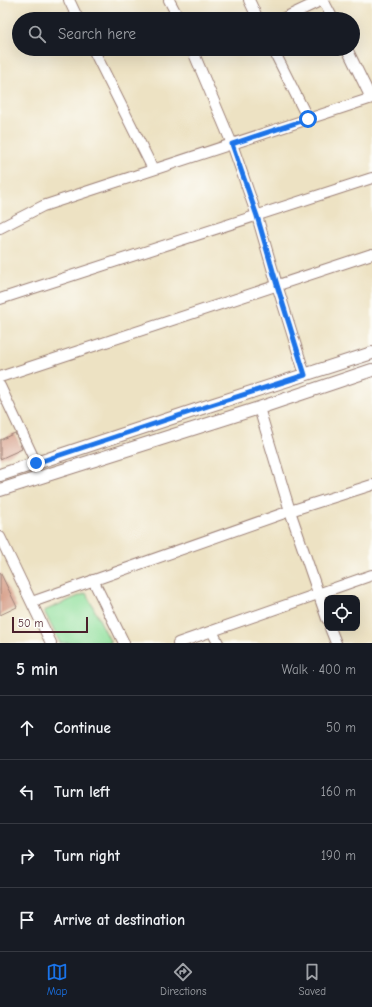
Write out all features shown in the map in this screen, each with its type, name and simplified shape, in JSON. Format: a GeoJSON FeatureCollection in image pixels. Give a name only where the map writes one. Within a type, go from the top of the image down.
{"type":"FeatureCollection","features":[{"type":"Feature","properties":{"kind":"street"},"geometry":{"type":"LineString","coordinates":[[69,0],[75,12]]}},
{"type":"Feature","properties":{"kind":"street"},"geometry":{"type":"LineString","coordinates":[[169,0],[175,12]]}},
{"type":"Feature","properties":{"kind":"street"},"geometry":{"type":"LineString","coordinates":[[249,0],[255,12]]}},
{"type":"Feature","properties":{"kind":"street"},"geometry":{"type":"LineString","coordinates":[[297,12],[323,0],[329,12]]}},
{"type":"Feature","properties":{"kind":"street"},"geometry":{"type":"LineString","coordinates":[[96,56],[153,169]]}},
{"type":"Feature","properties":{"kind":"street"},"geometry":{"type":"LineString","coordinates":[[195,56],[232,144],[257,216],[305,375]]}},
{"type":"Feature","properties":{"kind":"street"},"geometry":{"type":"LineString","coordinates":[[276,56],[308,119]]}},
{"type":"Feature","properties":{"kind":"street"},"geometry":{"type":"LineString","coordinates":[[0,228],[43,206],[371,98],[350,56]]}},
{"type":"Feature","properties":{"kind":"street"},"geometry":{"type":"LineString","coordinates":[[0,299],[372,178]]}},
{"type":"Feature","properties":{"kind":"street"},"geometry":{"type":"LineString","coordinates":[[0,377],[372,254]]}},
{"type":"Feature","properties":{"kind":"street"},"geometry":{"type":"LineString","coordinates":[[0,475],[208,406],[372,354]]}},
{"type":"Feature","properties":{"kind":"street"},"geometry":{"type":"LineString","coordinates":[[0,490],[368,372],[358,358]]}},
{"type":"Feature","properties":{"kind":"street"},"geometry":{"type":"LineString","coordinates":[[0,386],[36,463]]}},
{"type":"Feature","properties":{"kind":"street"},"geometry":{"type":"LineString","coordinates":[[259,408],[290,512],[324,610]]}},
{"type":"Feature","properties":{"kind":"street"},"geometry":{"type":"LineString","coordinates":[[32,602],[372,485]]}},
{"type":"Feature","properties":{"kind":"street"},"geometry":{"type":"LineString","coordinates":[[0,538],[51,643]]}},
{"type":"Feature","properties":{"kind":"street"},"geometry":{"type":"LineString","coordinates":[[178,643],[372,575]]}},
{"type":"Feature","properties":{"kind":"street"},"geometry":{"type":"LineString","coordinates":[[94,580],[124,643]]}},
{"type":"Feature","properties":{"kind":"street"},"geometry":{"type":"LineString","coordinates":[[212,631],[218,643]]}},
{"type":"Feature","properties":{"kind":"street"},"geometry":{"type":"LineString","coordinates":[[331,631],[336,643]]}},
{"type":"Feature","properties":{"kind":"green space"},"geometry":{"type":"Polygon","coordinates":[[[86,593],[111,643],[60,643],[44,611],[86,593]]]}},
{"type":"Feature","properties":{"kind":"building"},"geometry":{"type":"Polygon","coordinates":[[[15,433],[22,449],[0,459],[0,440],[15,433]]]}},
{"type":"Feature","properties":{"kind":"building"},"geometry":{"type":"Polygon","coordinates":[[[0,572],[17,607],[0,615],[0,572]]]}},
{"type":"Feature","properties":{"kind":"route"},"geometry":{"type":"LineString","coordinates":[[36,463],[305,375],[257,216],[232,144],[308,119]]}}]}
